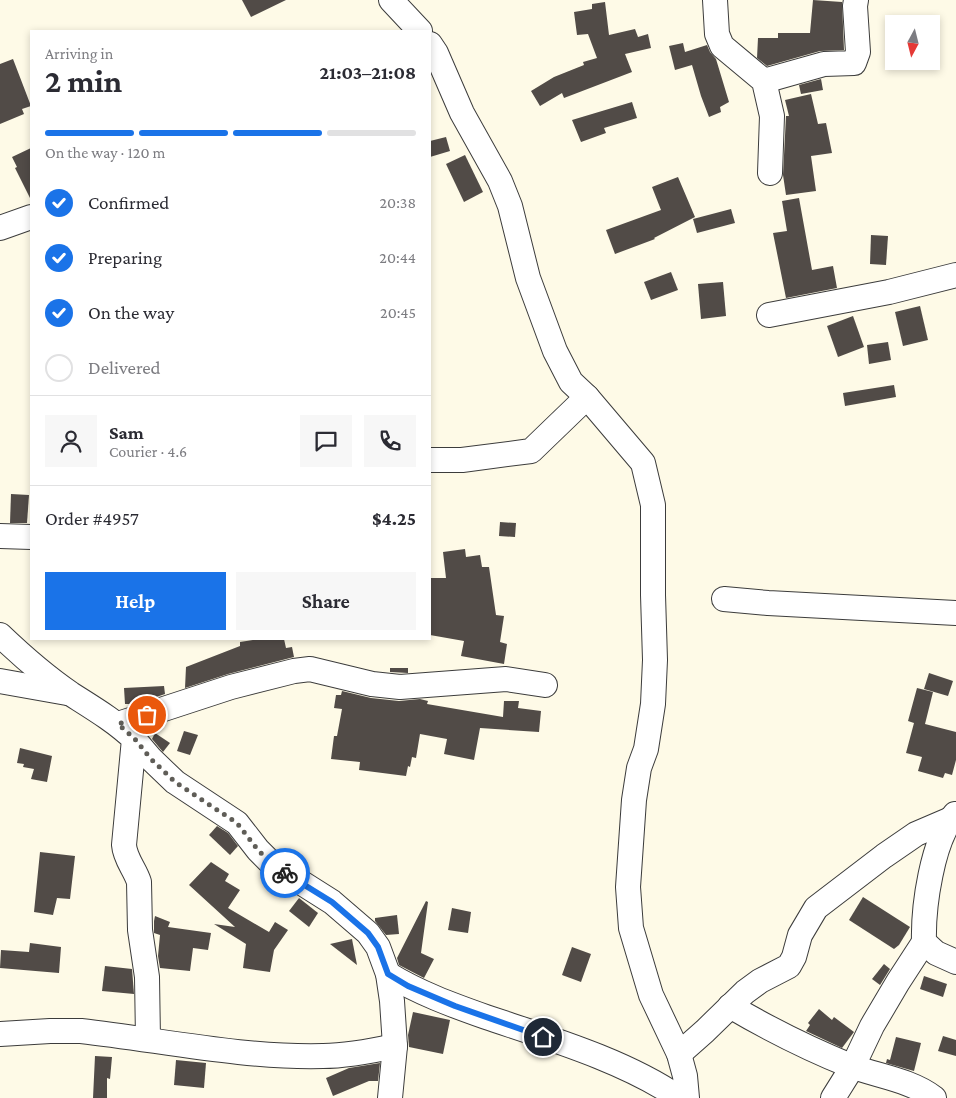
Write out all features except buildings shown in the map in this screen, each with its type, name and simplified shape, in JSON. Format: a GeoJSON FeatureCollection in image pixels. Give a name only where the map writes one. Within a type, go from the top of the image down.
{"type":"FeatureCollection","features":[{"type":"Feature","properties":{"kind":"street"},"geometry":{"type":"LineString","coordinates":[[391,0],[419,30]]}},
{"type":"Feature","properties":{"kind":"street"},"geometry":{"type":"LineString","coordinates":[[715,0],[717,34],[722,46],[764,81],[772,116],[770,174]]}},
{"type":"Feature","properties":{"kind":"street"},"geometry":{"type":"LineString","coordinates":[[764,81],[824,64],[854,63],[858,52],[856,0]]}},
{"type":"Feature","properties":{"kind":"street"},"geometry":{"type":"LineString","coordinates":[[431,45],[436,52],[439,86],[473,135],[500,181],[510,206],[528,278],[555,351],[571,382],[643,463],[654,504],[653,596],[656,660],[653,704],[646,749],[639,768],[634,800],[628,887],[631,928],[651,995],[679,1054],[686,1076],[686,1098]]}},
{"type":"Feature","properties":{"kind":"street"},"geometry":{"type":"LineString","coordinates":[[0,228],[30,218]]}},
{"type":"Feature","properties":{"kind":"street"},"geometry":{"type":"LineString","coordinates":[[769,315],[889,292],[956,275]]}},
{"type":"Feature","properties":{"kind":"street"},"geometry":{"type":"LineString","coordinates":[[431,460],[462,460],[532,451],[586,397]]}},
{"type":"Feature","properties":{"kind":"street"},"geometry":{"type":"LineString","coordinates":[[0,536],[30,537]]}},
{"type":"Feature","properties":{"kind":"street"},"geometry":{"type":"LineString","coordinates":[[724,599],[956,612]]}},
{"type":"Feature","properties":{"kind":"street"},"geometry":{"type":"LineString","coordinates":[[0,635],[71,694],[126,731],[175,782],[237,823],[258,850],[272,864],[332,902],[361,927],[378,947],[388,974],[392,1001],[395,1046],[390,1098]]}},
{"type":"Feature","properties":{"kind":"street"},"geometry":{"type":"LineString","coordinates":[[126,731],[231,687],[278,674],[310,669],[372,684],[400,687],[506,679],[545,685]]}},
{"type":"Feature","properties":{"kind":"street"},"geometry":{"type":"LineString","coordinates":[[0,681],[71,694]]}},
{"type":"Feature","properties":{"kind":"street"},"geometry":{"type":"LineString","coordinates":[[126,731],[124,845],[125,854],[139,882],[140,930],[148,985],[148,1039]]}},
{"type":"Feature","properties":{"kind":"street"},"geometry":{"type":"LineString","coordinates":[[679,1054],[745,992],[760,981],[789,966],[794,957],[800,935],[816,908],[916,834],[953,816]]}},
{"type":"Feature","properties":{"kind":"street"},"geometry":{"type":"LineString","coordinates":[[833,1098],[853,1066],[876,1018],[924,942],[924,926],[931,878],[939,844],[953,816]]}},
{"type":"Feature","properties":{"kind":"street"},"geometry":{"type":"LineString","coordinates":[[924,942],[936,953],[956,962]]}},
{"type":"Feature","properties":{"kind":"street"},"geometry":{"type":"LineString","coordinates":[[388,974],[408,986],[455,1006],[597,1057],[662,1086],[679,1098]]}},
{"type":"Feature","properties":{"kind":"street"},"geometry":{"type":"LineString","coordinates":[[730,1006],[816,1052],[904,1083],[928,1093],[934,1098]]}},
{"type":"Feature","properties":{"kind":"street"},"geometry":{"type":"LineString","coordinates":[[0,1034],[81,1031],[274,1055],[325,1056],[395,1046]]}},
{"type":"Feature","properties":{"kind":"way so far"},"geometry":{"type":"LineString","coordinates":[[147,715],[118,724],[134,738],[151,759],[175,782],[237,823],[258,850],[272,864],[285,873]]}},
{"type":"Feature","properties":{"kind":"route"},"geometry":{"type":"LineString","coordinates":[[285,873],[332,902],[368,933],[378,947],[388,974],[408,986],[455,1006],[543,1037]]}}]}
